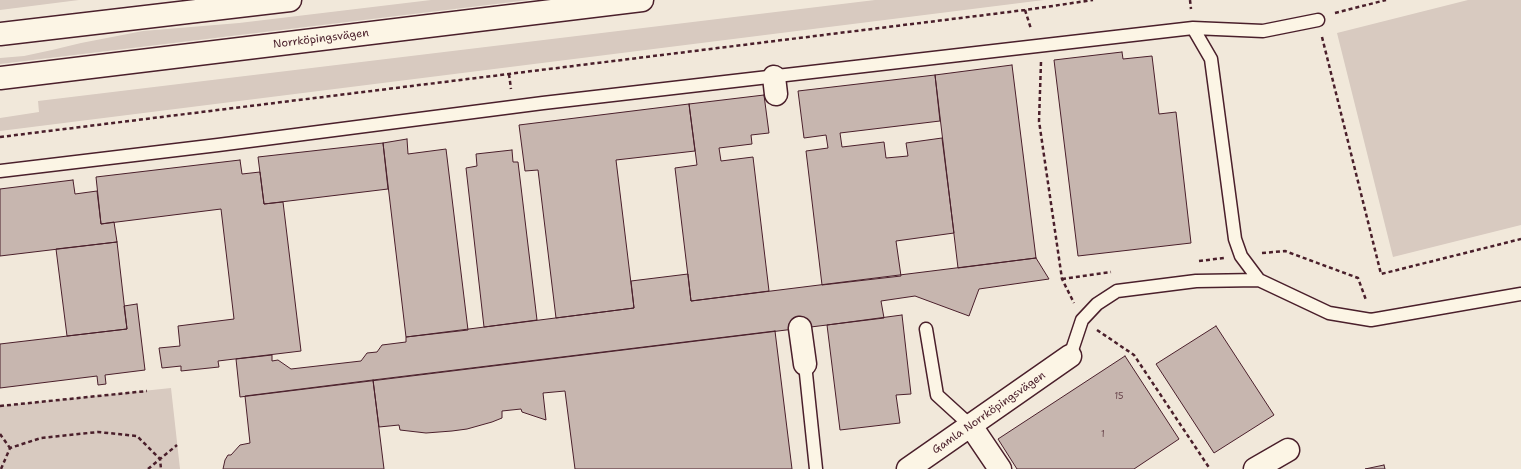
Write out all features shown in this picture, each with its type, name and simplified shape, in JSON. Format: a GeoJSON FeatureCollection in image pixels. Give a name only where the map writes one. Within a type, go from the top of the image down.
{"type":"FeatureCollection","features":[{"type":"Feature","properties":{"kind":"main road"},"geometry":{"type":"LineString","coordinates":[[0,34],[290,0]]}},
{"type":"Feature","properties":{"kind":"main road","name":"Norrköpingsvägen"},"geometry":{"type":"LineString","coordinates":[[0,78],[642,0]]}},
{"type":"Feature","properties":{"kind":"main road"},"geometry":{"type":"LineString","coordinates":[[800,328],[805,364]]}},
{"type":"Feature","properties":{"kind":"main road","name":"Gamla Norrköpingsvägen"},"geometry":{"type":"LineString","coordinates":[[908,469],[1070,356]]}},
{"type":"Feature","properties":{"kind":"main road"},"geometry":{"type":"LineString","coordinates":[[971,426],[1000,469]]}},
{"type":"Feature","properties":{"kind":"main road"},"geometry":{"type":"LineString","coordinates":[[1255,469],[1288,450]]}},
{"type":"Feature","properties":{"kind":"lane"},"geometry":{"type":"LineString","coordinates":[[0,171],[218,145],[543,103],[775,85],[1037,45],[1193,28],[1263,31],[1318,20]]}},
{"type":"Feature","properties":{"kind":"lane"},"geometry":{"type":"LineString","coordinates":[[1193,28],[1211,59],[1235,239],[1241,256],[1259,280]]}},
{"type":"Feature","properties":{"kind":"lane"},"geometry":{"type":"LineString","coordinates":[[1070,356],[1082,320],[1097,304],[1117,291],[1196,282],[1259,280],[1329,313],[1370,320],[1521,294]]}},
{"type":"Feature","properties":{"kind":"lane"},"geometry":{"type":"LineString","coordinates":[[926,329],[937,395],[971,426]]}},
{"type":"Feature","properties":{"kind":"lane"},"geometry":{"type":"LineString","coordinates":[[805,364],[816,469]]}},
{"type":"Feature","properties":{"kind":"path"},"geometry":{"type":"LineString","coordinates":[[0,137],[1025,10],[1093,0]]}},
{"type":"Feature","properties":{"kind":"path"},"geometry":{"type":"LineString","coordinates":[[1386,0],[1317,17],[1381,274],[1521,239]]}},
{"type":"Feature","properties":{"kind":"path"},"geometry":{"type":"LineString","coordinates":[[1025,10],[1037,45],[1040,62],[1040,121],[1062,279],[1082,320],[1134,354],[1210,469]]}},
{"type":"Feature","properties":{"kind":"path"},"geometry":{"type":"LineString","coordinates":[[0,406],[147,391]]}},
{"type":"Feature","properties":{"kind":"path"},"geometry":{"type":"LineString","coordinates":[[1,469],[10,448],[41,438],[98,432],[137,436],[160,459],[161,469]]}},
{"type":"Feature","properties":{"kind":"path"},"geometry":{"type":"LineString","coordinates":[[0,434],[10,448]]}},
{"type":"Feature","properties":{"kind":"path"},"geometry":{"type":"LineString","coordinates":[[148,469],[177,445]]}},
{"type":"Feature","properties":{"kind":"shaded area"},"geometry":{"type":"Polygon","coordinates":[[[0,0],[79,0],[0,10],[0,0]]]}},
{"type":"Feature","properties":{"kind":"shaded area"},"geometry":{"type":"Polygon","coordinates":[[[431,0],[529,0],[0,64],[0,58],[24,56],[143,31],[239,23],[431,0]]]}},
{"type":"Feature","properties":{"kind":"shaded area"},"geometry":{"type":"Polygon","coordinates":[[[875,0],[1044,0],[0,131],[0,118],[39,112],[38,101],[875,0]]]}},
{"type":"Feature","properties":{"kind":"shaded area"},"geometry":{"type":"Polygon","coordinates":[[[1468,0],[1521,0],[1521,225],[1393,257],[1337,33],[1468,0]]]}},
{"type":"Feature","properties":{"kind":"shaded area"},"geometry":{"type":"Polygon","coordinates":[[[171,388],[180,469],[0,469],[0,406],[171,388]]]}},
{"type":"Feature","properties":{"kind":"building"},"geometry":{"type":"Polygon","coordinates":[[[1122,52],[1123,59],[1152,56],[1159,114],[1176,112],[1191,243],[1078,256],[1054,60],[1122,52]]]}},
{"type":"Feature","properties":{"kind":"building"},"geometry":{"type":"Polygon","coordinates":[[[1012,65],[1036,258],[958,268],[935,75],[1012,65]]]}},
{"type":"Feature","properties":{"kind":"building"},"geometry":{"type":"Polygon","coordinates":[[[935,75],[940,121],[840,133],[842,147],[884,142],[886,158],[908,156],[906,143],[942,138],[954,233],[896,241],[901,276],[822,285],[806,151],[828,148],[826,135],[804,138],[798,91],[935,75]]]}},
{"type":"Feature","properties":{"kind":"building"},"geometry":{"type":"Polygon","coordinates":[[[764,95],[769,133],[751,135],[752,144],[719,148],[721,161],[753,157],[769,291],[691,301],[675,168],[697,165],[689,104],[764,95]]]}},
{"type":"Feature","properties":{"kind":"building"},"geometry":{"type":"Polygon","coordinates":[[[689,104],[695,151],[616,160],[634,308],[556,318],[538,170],[525,171],[519,125],[689,104]]]}},
{"type":"Feature","properties":{"kind":"building"},"geometry":{"type":"Polygon","coordinates":[[[407,139],[408,154],[446,149],[468,330],[406,337],[383,143],[407,139]]]}},
{"type":"Feature","properties":{"kind":"building"},"geometry":{"type":"Polygon","coordinates":[[[383,143],[388,189],[264,204],[258,157],[383,143]]]}},
{"type":"Feature","properties":{"kind":"building"},"geometry":{"type":"Polygon","coordinates":[[[512,150],[513,162],[518,162],[537,320],[484,327],[466,168],[477,166],[476,154],[512,150]]]}},
{"type":"Feature","properties":{"kind":"building"},"geometry":{"type":"Polygon","coordinates":[[[240,160],[242,174],[260,172],[264,204],[283,202],[301,351],[218,361],[219,367],[181,371],[181,366],[162,368],[159,348],[180,346],[178,326],[234,319],[221,209],[101,224],[96,177],[240,160]]]}},
{"type":"Feature","properties":{"kind":"building"},"geometry":{"type":"Polygon","coordinates":[[[73,180],[75,194],[97,191],[101,224],[114,222],[117,242],[0,256],[0,189],[73,180]]]}},
{"type":"Feature","properties":{"kind":"building"},"geometry":{"type":"Polygon","coordinates":[[[117,242],[127,329],[67,336],[56,249],[117,242]]]}},
{"type":"Feature","properties":{"kind":"building"},"geometry":{"type":"Polygon","coordinates":[[[1036,258],[1049,279],[979,289],[969,316],[915,296],[881,301],[884,318],[240,397],[236,359],[272,355],[272,361],[278,360],[291,369],[361,361],[367,353],[377,352],[382,345],[406,342],[406,337],[634,308],[631,281],[688,274],[691,301],[1036,258]]]}},
{"type":"Feature","properties":{"kind":"building"},"geometry":{"type":"Polygon","coordinates":[[[137,304],[145,370],[105,375],[106,384],[98,385],[97,376],[0,388],[0,344],[127,329],[124,306],[137,304]]]}},
{"type":"Feature","properties":{"kind":"building"},"geometry":{"type":"Polygon","coordinates":[[[902,315],[911,394],[896,395],[900,423],[840,430],[827,325],[902,315]]]}},
{"type":"Feature","properties":{"kind":"building"},"geometry":{"type":"Polygon","coordinates":[[[1216,326],[1274,415],[1214,453],[1156,364],[1216,326]]]}},
{"type":"Feature","properties":{"kind":"building"},"geometry":{"type":"Polygon","coordinates":[[[775,331],[792,469],[575,469],[565,391],[543,393],[546,420],[522,412],[521,409],[502,411],[502,418],[492,422],[467,429],[452,431],[426,433],[400,430],[399,425],[379,427],[373,380],[775,331]]]}},
{"type":"Feature","properties":{"kind":"building"},"geometry":{"type":"Polygon","coordinates":[[[1125,356],[1179,439],[1134,469],[1017,469],[998,439],[1125,356]]]}},
{"type":"Feature","properties":{"kind":"building"},"geometry":{"type":"Polygon","coordinates":[[[373,380],[384,469],[223,469],[228,455],[231,455],[240,445],[250,443],[245,396],[373,380]]]}},
{"type":"Feature","properties":{"kind":"building"},"geometry":{"type":"Polygon","coordinates":[[[1384,465],[1385,469],[1365,469],[1384,465]]]}}]}
